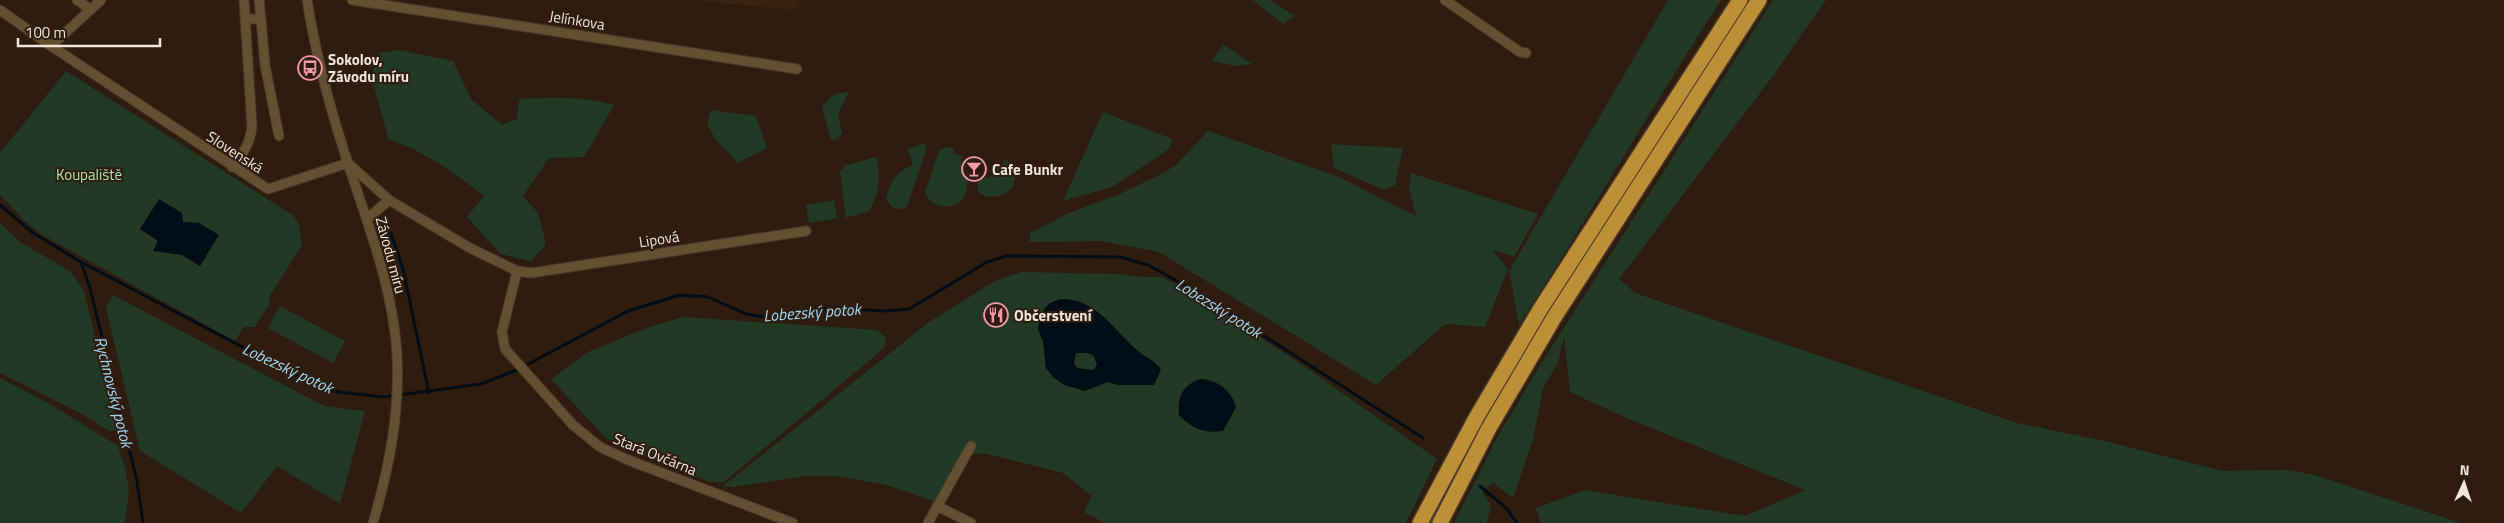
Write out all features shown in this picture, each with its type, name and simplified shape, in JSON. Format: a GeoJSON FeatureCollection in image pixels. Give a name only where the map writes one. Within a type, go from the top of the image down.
{"type":"FeatureCollection","features":[{"type":"Feature","properties":{"kind":"highway"},"geometry":{"type":"LineString","coordinates":[[1420,523],[1476,418],[1541,308],[1740,0]]}},
{"type":"Feature","properties":{"kind":"highway"},"geometry":{"type":"LineString","coordinates":[[1440,523],[1489,428],[1555,316],[1760,0]]}},
{"type":"Feature","properties":{"kind":"street"},"geometry":{"type":"LineString","coordinates":[[76,0],[90,10]]}},
{"type":"Feature","properties":{"kind":"street"},"geometry":{"type":"LineString","coordinates":[[51,46],[101,0]]}},
{"type":"Feature","properties":{"kind":"street"},"geometry":{"type":"LineString","coordinates":[[232,167],[244,153],[250,140],[252,127],[244,0]]}},
{"type":"Feature","properties":{"kind":"street"},"geometry":{"type":"LineString","coordinates":[[259,0],[265,65],[279,136]]}},
{"type":"Feature","properties":{"kind":"street","name":"Závodu míru"},"geometry":{"type":"LineString","coordinates":[[307,0],[314,45],[382,271],[393,322],[397,386],[393,440],[373,523]]}},
{"type":"Feature","properties":{"kind":"street","name":"Jelínkova"},"geometry":{"type":"LineString","coordinates":[[352,0],[797,69]]}},
{"type":"Feature","properties":{"kind":"street"},"geometry":{"type":"LineString","coordinates":[[1445,0],[1520,52],[1526,53]]}},
{"type":"Feature","properties":{"kind":"street","name":"Slovenská"},"geometry":{"type":"LineString","coordinates":[[0,10],[232,167],[268,189],[348,163]]}},
{"type":"Feature","properties":{"kind":"street"},"geometry":{"type":"LineString","coordinates":[[246,19],[261,19]]}},
{"type":"Feature","properties":{"kind":"street"},"geometry":{"type":"LineString","coordinates":[[348,163],[389,200],[470,248],[517,271]]}},
{"type":"Feature","properties":{"kind":"street"},"geometry":{"type":"LineString","coordinates":[[367,219],[389,200]]}},
{"type":"Feature","properties":{"kind":"street","name":"Lipová"},"geometry":{"type":"LineString","coordinates":[[517,271],[531,273],[806,231]]}},
{"type":"Feature","properties":{"kind":"street","name":"Stará Ovčárna"},"geometry":{"type":"LineString","coordinates":[[517,271],[502,332],[505,349],[573,425],[600,447],[628,460],[794,523]]}},
{"type":"Feature","properties":{"kind":"street"},"geometry":{"type":"LineString","coordinates":[[928,523],[971,446]]}},
{"type":"Feature","properties":{"kind":"street"},"geometry":{"type":"LineString","coordinates":[[937,506],[971,523]]}},
{"type":"Feature","properties":{"kind":"shaded area"},"geometry":{"type":"Polygon","coordinates":[[[690,0],[803,0],[795,10],[690,0]]]}},
{"type":"Feature","properties":{"kind":"shaded area"},"geometry":{"type":"Polygon","coordinates":[[[159,199],[182,213],[183,222],[199,223],[219,235],[200,266],[182,255],[153,251],[158,241],[140,229],[159,199]]]}},
{"type":"Feature","properties":{"kind":"shaded area"},"geometry":{"type":"Polygon","coordinates":[[[1060,299],[1073,300],[1094,309],[1129,343],[1159,367],[1161,370],[1154,385],[1118,385],[1108,382],[1085,391],[1064,385],[1053,377],[1046,368],[1043,341],[1038,330],[1040,317],[1050,303],[1060,299]],[[1076,353],[1074,364],[1077,368],[1094,370],[1097,364],[1093,355],[1076,353]]]}},
{"type":"Feature","properties":{"kind":"shaded area"},"geometry":{"type":"Polygon","coordinates":[[[1200,379],[1213,381],[1223,387],[1234,401],[1236,407],[1223,431],[1210,432],[1193,427],[1179,415],[1179,403],[1182,392],[1189,385],[1200,379]]]}},
{"type":"Feature","properties":{"kind":"green space"},"geometry":{"type":"Polygon","coordinates":[[[1253,0],[1270,0],[1295,16],[1283,24],[1253,0]]]}},
{"type":"Feature","properties":{"kind":"green space"},"geometry":{"type":"Polygon","coordinates":[[[1668,0],[1721,0],[1519,325],[1509,271],[1668,0]]]}},
{"type":"Feature","properties":{"kind":"green space"},"geometry":{"type":"Polygon","coordinates":[[[1773,0],[1826,0],[1773,76],[1619,279],[1635,293],[2017,423],[2109,442],[2222,471],[2288,470],[2315,475],[2461,523],[1541,523],[1536,508],[1585,490],[1745,516],[1805,490],[1624,417],[1570,392],[1564,335],[1558,363],[1543,388],[1533,440],[1513,498],[1493,483],[1482,492],[1491,505],[1487,523],[1454,523],[1498,436],[1542,362],[1773,0]]]}},
{"type":"Feature","properties":{"kind":"green space"},"geometry":{"type":"Polygon","coordinates":[[[1223,44],[1252,64],[1235,66],[1212,61],[1223,44]]]}},
{"type":"Feature","properties":{"kind":"green space"},"geometry":{"type":"Polygon","coordinates":[[[399,50],[453,61],[471,99],[502,125],[517,119],[519,99],[567,98],[614,105],[584,157],[549,158],[523,196],[538,213],[546,244],[531,261],[501,254],[467,217],[484,196],[426,156],[389,140],[371,76],[379,53],[399,50]]]}},
{"type":"Feature","properties":{"kind":"green space","name":"Koupaliště"},"geometry":{"type":"Polygon","coordinates":[[[66,71],[294,216],[299,225],[302,245],[269,297],[270,303],[255,327],[244,327],[235,341],[44,236],[26,222],[0,195],[0,153],[66,71]]]}},
{"type":"Feature","properties":{"kind":"green space"},"geometry":{"type":"Polygon","coordinates":[[[849,92],[838,114],[842,133],[837,139],[831,141],[822,106],[835,94],[849,92]]]}},
{"type":"Feature","properties":{"kind":"green space"},"geometry":{"type":"Polygon","coordinates":[[[711,110],[756,116],[767,148],[738,163],[716,140],[707,124],[711,110]]]}},
{"type":"Feature","properties":{"kind":"green space"},"geometry":{"type":"Polygon","coordinates":[[[1103,112],[1172,139],[1169,149],[1112,187],[1063,201],[1103,112]]]}},
{"type":"Feature","properties":{"kind":"green space"},"geometry":{"type":"Polygon","coordinates":[[[1208,131],[1337,176],[1416,216],[1409,187],[1411,173],[1538,214],[1514,257],[1492,249],[1508,269],[1485,327],[1445,324],[1376,385],[1159,252],[1101,241],[1030,242],[1030,233],[1069,213],[1120,194],[1176,165],[1208,131]]]}},
{"type":"Feature","properties":{"kind":"green space"},"geometry":{"type":"Polygon","coordinates":[[[924,143],[927,148],[907,206],[903,209],[893,208],[886,199],[890,187],[898,174],[913,165],[908,149],[924,143]]]}},
{"type":"Feature","properties":{"kind":"green space"},"geometry":{"type":"Polygon","coordinates":[[[1331,144],[1403,148],[1395,185],[1384,190],[1334,168],[1331,144]]]}},
{"type":"Feature","properties":{"kind":"green space"},"geometry":{"type":"Polygon","coordinates":[[[946,147],[954,148],[953,153],[962,156],[961,166],[968,179],[963,198],[954,206],[948,207],[931,201],[925,192],[939,151],[946,147]]]}},
{"type":"Feature","properties":{"kind":"green space"},"geometry":{"type":"Polygon","coordinates":[[[876,157],[878,185],[875,199],[869,211],[846,218],[840,172],[846,165],[876,157]]]}},
{"type":"Feature","properties":{"kind":"green space"},"geometry":{"type":"Polygon","coordinates":[[[1004,160],[1009,162],[1008,165],[1015,171],[1014,182],[1010,189],[995,197],[981,194],[978,189],[978,182],[984,178],[991,177],[994,163],[1003,166],[1004,160]]]}},
{"type":"Feature","properties":{"kind":"green space"},"geometry":{"type":"Polygon","coordinates":[[[834,200],[837,218],[809,223],[806,205],[834,200]]]}},
{"type":"Feature","properties":{"kind":"green space"},"geometry":{"type":"Polygon","coordinates":[[[0,223],[20,242],[70,271],[84,291],[118,430],[109,431],[78,412],[0,373],[0,223]]]}},
{"type":"Feature","properties":{"kind":"green space"},"geometry":{"type":"Polygon","coordinates":[[[1021,272],[1120,274],[1161,277],[1186,289],[1298,362],[1437,459],[1406,523],[1105,523],[1084,512],[1092,496],[1063,473],[983,453],[971,455],[944,501],[933,501],[886,485],[837,476],[806,476],[733,487],[723,486],[929,322],[995,281],[1021,272]]]}},
{"type":"Feature","properties":{"kind":"green space"},"geometry":{"type":"Polygon","coordinates":[[[113,295],[324,406],[365,411],[340,504],[277,466],[241,513],[140,451],[106,308],[113,295]]]}},
{"type":"Feature","properties":{"kind":"green space"},"geometry":{"type":"Polygon","coordinates":[[[280,306],[345,341],[333,363],[268,328],[280,306]]]}},
{"type":"Feature","properties":{"kind":"green space"},"geometry":{"type":"Polygon","coordinates":[[[683,317],[877,330],[886,338],[884,348],[724,482],[709,482],[606,438],[551,379],[588,352],[644,329],[683,317]]]}},
{"type":"Feature","properties":{"kind":"green space"},"geometry":{"type":"Polygon","coordinates":[[[0,378],[48,403],[118,446],[129,490],[125,523],[0,523],[0,378]]]}},
{"type":"Feature","properties":{"kind":"waterway","name":"Lobezský potok"},"geometry":{"type":"LineString","coordinates":[[0,205],[33,233],[81,262],[303,379],[338,392],[384,397],[481,384],[517,370],[628,311],[680,295],[708,297],[746,314],[771,318],[827,308],[886,311],[909,309],[987,262],[1006,256],[1120,257],[1148,265],[1188,287],[1423,438]]}},
{"type":"Feature","properties":{"kind":"waterway"},"geometry":{"type":"LineString","coordinates":[[391,233],[403,269],[429,393]]}},
{"type":"Feature","properties":{"kind":"waterway","name":"Rychnovský potok"},"geometry":{"type":"LineString","coordinates":[[81,262],[90,288],[137,481],[143,523]]}},
{"type":"Feature","properties":{"kind":"waterway","name":"Lobezský potok"},"geometry":{"type":"LineString","coordinates":[[1480,486],[1506,508],[1517,523]]}},
{"type":"Feature","properties":{"kind":"place","name":"Sokolov, Závodu míru"},"geometry":{"type":"Point","coordinates":[310,68]}},
{"type":"Feature","properties":{"kind":"place","name":"Cafe Bunkr"},"geometry":{"type":"Point","coordinates":[974,169]}},
{"type":"Feature","properties":{"kind":"place","name":"Občerstvení"},"geometry":{"type":"Point","coordinates":[996,315]}}]}
